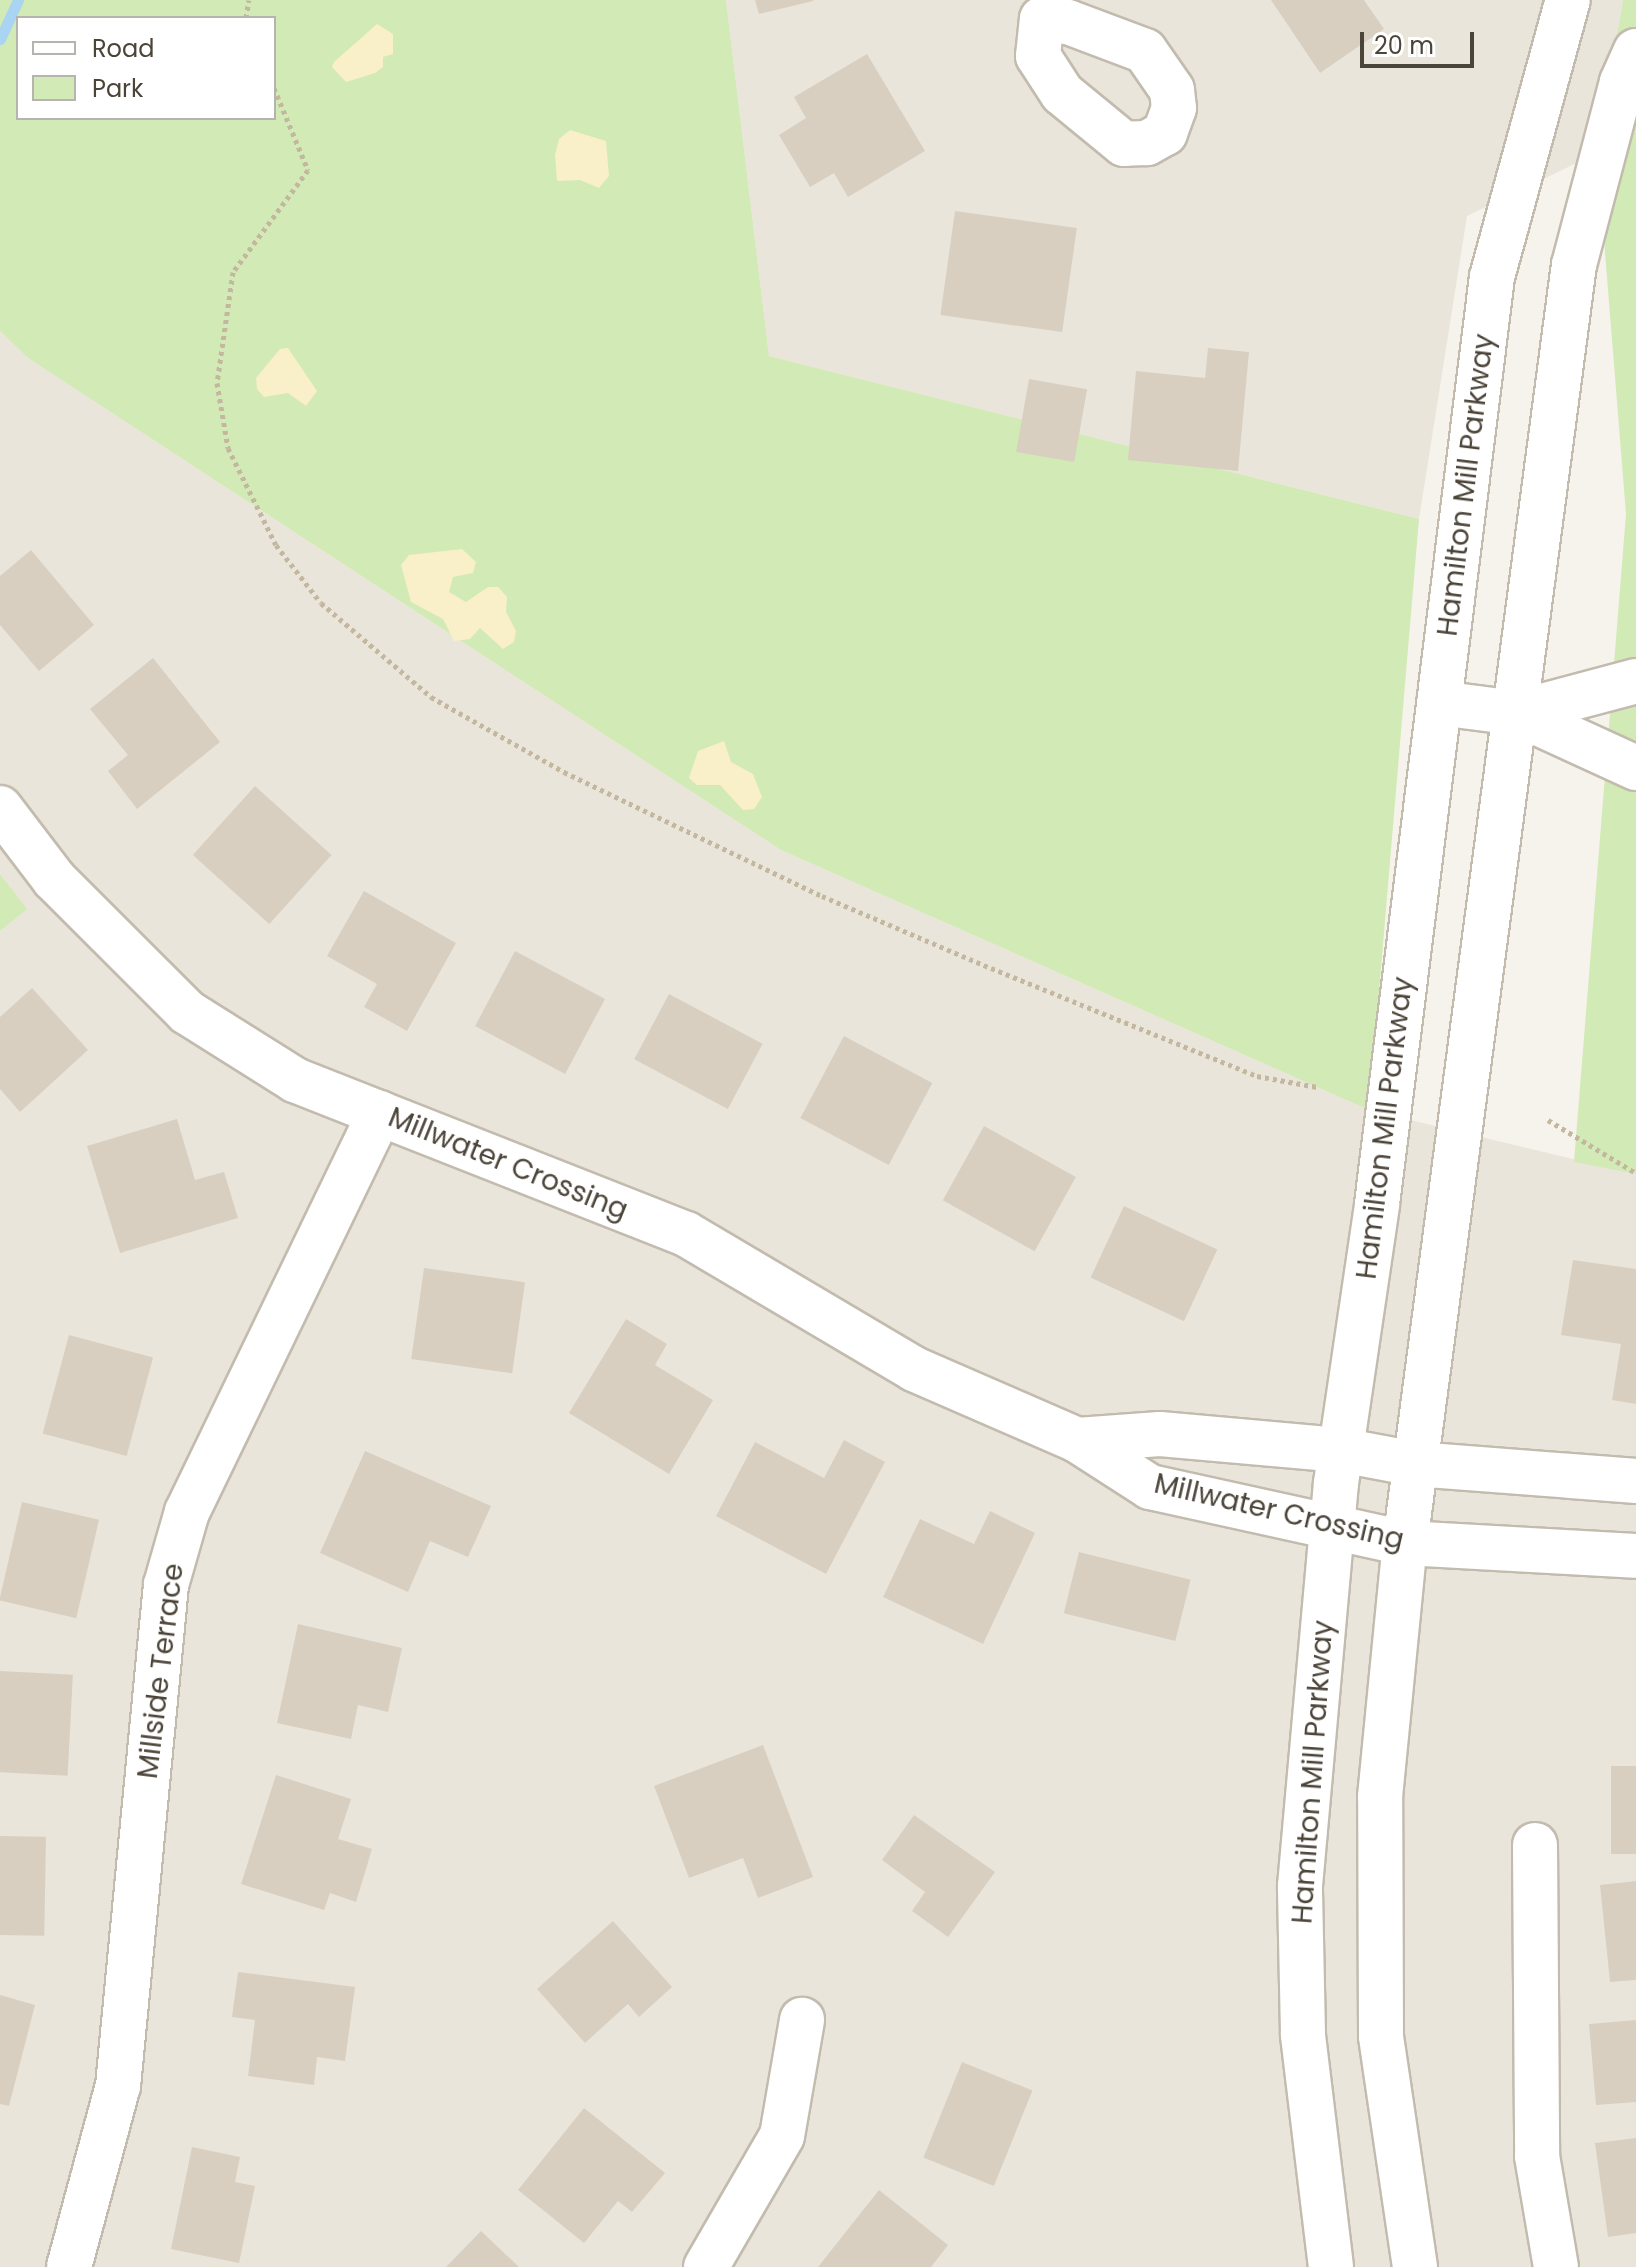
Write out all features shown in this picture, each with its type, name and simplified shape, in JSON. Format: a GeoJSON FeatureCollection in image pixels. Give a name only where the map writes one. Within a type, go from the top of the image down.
{"type":"FeatureCollection","features":[{"type":"Feature","properties":{"kind":"street","name":"Hamilton Mill Parkway"},"geometry":{"type":"LineString","coordinates":[[1331,2267],[1303,2034],[1300,1886],[1332,1530],[1492,277],[1568,0]]}},
{"type":"Feature","properties":{"kind":"street"},"geometry":{"type":"LineString","coordinates":[[1415,2267],[1381,2036],[1380,1797],[1405,1543],[1574,265],[1622,82],[1636,51]]}},
{"type":"Feature","properties":{"kind":"street"},"geometry":{"type":"LineString","coordinates":[[1516,713],[1636,681]]}},
{"type":"Feature","properties":{"kind":"street"},"geometry":{"type":"LineString","coordinates":[[1439,703],[1516,713],[1636,768]]}},
{"type":"Feature","properties":{"kind":"street","name":"Millwater Crossing"},"geometry":{"type":"LineString","coordinates":[[0,808],[54,879],[187,1012],[295,1080],[686,1234],[914,1369],[1077,1440],[1150,1487],[1332,1530],[1405,1543],[1636,1556]]}},
{"type":"Feature","properties":{"kind":"street","name":"Millside Terrace"},"geometry":{"type":"LineString","coordinates":[[69,2267],[118,2086],[166,1585],[187,1512],[380,1113]]}},
{"type":"Feature","properties":{"kind":"street","name":"Millwater Crossing"},"geometry":{"type":"LineString","coordinates":[[1077,1440],[1160,1434],[1341,1450],[1415,1464],[1636,1481]]}},
{"type":"Feature","properties":{"kind":"street"},"geometry":{"type":"LineString","coordinates":[[1535,1845],[1537,2156],[1556,2267]]}},
{"type":"Feature","properties":{"kind":"street"},"geometry":{"type":"LineString","coordinates":[[706,2267],[782,2136],[802,2020]]}},
{"type":"Feature","properties":{"kind":"path"},"geometry":{"type":"LineString","coordinates":[[276,93],[308,170],[233,272],[217,383],[228,448],[276,545],[321,603],[431,697],[578,779],[822,896],[991,968],[1257,1076],[1317,1087]]}},
{"type":"Feature","properties":{"kind":"path"},"geometry":{"type":"LineString","coordinates":[[1548,1120],[1636,1173]]}},
{"type":"Feature","properties":{"kind":"shaded area"},"geometry":{"type":"Polygon","coordinates":[[[726,0],[1623,0],[1597,153],[1467,216],[1419,519],[769,356],[726,0]]]}},
{"type":"Feature","properties":{"kind":"shaded area"},"geometry":{"type":"Polygon","coordinates":[[[0,331],[28,358],[781,850],[1369,1110],[1636,1174],[1636,2267],[0,2267],[0,931],[26,909],[0,874],[0,331]]]}},
{"type":"Feature","properties":{"kind":"green space"},"geometry":{"type":"Polygon","coordinates":[[[0,0],[726,0],[769,356],[1419,519],[1369,1110],[781,850],[28,358],[0,331],[0,0]]]}},
{"type":"Feature","properties":{"kind":"green space"},"geometry":{"type":"Polygon","coordinates":[[[1623,0],[1636,0],[1636,1174],[1574,1162],[1626,514],[1597,153],[1623,0]]]}},
{"type":"Feature","properties":{"kind":"green space"},"geometry":{"type":"Polygon","coordinates":[[[0,874],[27,909],[0,931],[0,874]]]}},
{"type":"Feature","properties":{"kind":"sand"},"geometry":{"type":"Polygon","coordinates":[[[377,24],[393,34],[393,54],[383,57],[383,67],[375,73],[346,82],[332,67],[334,62],[377,24]]]}},
{"type":"Feature","properties":{"kind":"sand"},"geometry":{"type":"Polygon","coordinates":[[[570,130],[606,141],[609,176],[599,188],[580,180],[557,181],[555,155],[559,139],[570,130]]]}},
{"type":"Feature","properties":{"kind":"sand"},"geometry":{"type":"Polygon","coordinates":[[[288,348],[317,391],[306,406],[288,393],[264,397],[257,389],[256,378],[280,349],[288,348]]]}},
{"type":"Feature","properties":{"kind":"sand"},"geometry":{"type":"Polygon","coordinates":[[[462,549],[476,562],[473,573],[453,577],[449,592],[466,602],[488,587],[498,587],[507,597],[506,612],[516,631],[514,642],[503,649],[480,628],[470,639],[454,641],[443,619],[411,602],[401,565],[409,555],[462,549]]]}},
{"type":"Feature","properties":{"kind":"sand"},"geometry":{"type":"Polygon","coordinates":[[[724,741],[731,762],[753,774],[762,797],[754,809],[743,810],[720,785],[697,785],[689,778],[698,751],[724,741]]]}},
{"type":"Feature","properties":{"kind":"building"},"geometry":{"type":"Polygon","coordinates":[[[755,0],[813,0],[813,1],[759,14],[755,0]]]}},
{"type":"Feature","properties":{"kind":"building"},"geometry":{"type":"Polygon","coordinates":[[[1271,0],[1364,0],[1384,29],[1320,73],[1271,0]]]}},
{"type":"Feature","properties":{"kind":"building"},"geometry":{"type":"Polygon","coordinates":[[[867,54],[925,151],[848,197],[834,173],[810,187],[779,135],[806,118],[794,97],[867,54]]]}},
{"type":"Feature","properties":{"kind":"building"},"geometry":{"type":"Polygon","coordinates":[[[955,211],[1077,228],[1062,332],[940,315],[955,211]]]}},
{"type":"Feature","properties":{"kind":"building"},"geometry":{"type":"Polygon","coordinates":[[[1208,348],[1249,352],[1238,471],[1128,460],[1136,371],[1205,378],[1208,348]]]}},
{"type":"Feature","properties":{"kind":"building"},"geometry":{"type":"Polygon","coordinates":[[[1029,379],[1087,389],[1074,462],[1016,452],[1029,379]]]}},
{"type":"Feature","properties":{"kind":"building"},"geometry":{"type":"Polygon","coordinates":[[[31,550],[94,625],[39,671],[0,625],[0,576],[31,550]]]}},
{"type":"Feature","properties":{"kind":"building"},"geometry":{"type":"Polygon","coordinates":[[[153,658],[220,742],[137,809],[108,771],[128,755],[90,709],[153,658]]]}},
{"type":"Feature","properties":{"kind":"building"},"geometry":{"type":"Polygon","coordinates":[[[255,786],[332,855],[269,924],[193,855],[255,786]]]}},
{"type":"Feature","properties":{"kind":"building"},"geometry":{"type":"Polygon","coordinates":[[[364,891],[456,943],[407,1031],[364,1007],[377,984],[327,956],[364,891]]]}},
{"type":"Feature","properties":{"kind":"building"},"geometry":{"type":"Polygon","coordinates":[[[515,951],[605,999],[565,1074],[475,1026],[515,951]]]}},
{"type":"Feature","properties":{"kind":"building"},"geometry":{"type":"Polygon","coordinates":[[[32,988],[88,1050],[20,1112],[0,1089],[0,1017],[32,988]]]}},
{"type":"Feature","properties":{"kind":"building"},"geometry":{"type":"Polygon","coordinates":[[[669,994],[763,1044],[728,1109],[634,1059],[669,994]]]}},
{"type":"Feature","properties":{"kind":"building"},"geometry":{"type":"Polygon","coordinates":[[[844,1036],[932,1083],[889,1165],[800,1118],[844,1036]]]}},
{"type":"Feature","properties":{"kind":"building"},"geometry":{"type":"Polygon","coordinates":[[[177,1119],[195,1180],[224,1172],[238,1218],[120,1253],[87,1146],[177,1119]]]}},
{"type":"Feature","properties":{"kind":"building"},"geometry":{"type":"Polygon","coordinates":[[[984,1126],[1076,1177],[1035,1251],[943,1200],[984,1126]]]}},
{"type":"Feature","properties":{"kind":"building"},"geometry":{"type":"Polygon","coordinates":[[[1124,1206],[1217,1250],[1184,1321],[1091,1278],[1124,1206]]]}},
{"type":"Feature","properties":{"kind":"building"},"geometry":{"type":"Polygon","coordinates":[[[1573,1260],[1636,1269],[1636,1404],[1612,1400],[1621,1344],[1561,1335],[1573,1260]]]}},
{"type":"Feature","properties":{"kind":"building"},"geometry":{"type":"Polygon","coordinates":[[[424,1268],[525,1282],[512,1373],[411,1359],[424,1268]]]}},
{"type":"Feature","properties":{"kind":"building"},"geometry":{"type":"Polygon","coordinates":[[[626,1319],[667,1344],[655,1365],[713,1400],[669,1474],[569,1413],[626,1319]]]}},
{"type":"Feature","properties":{"kind":"building"},"geometry":{"type":"Polygon","coordinates":[[[69,1335],[153,1358],[127,1456],[43,1434],[69,1335]]]}},
{"type":"Feature","properties":{"kind":"building"},"geometry":{"type":"Polygon","coordinates":[[[844,1440],[885,1462],[826,1574],[716,1516],[755,1442],[824,1478],[844,1440]]]}},
{"type":"Feature","properties":{"kind":"building"},"geometry":{"type":"Polygon","coordinates":[[[365,1451],[491,1506],[468,1557],[430,1541],[408,1592],[320,1553],[365,1451]]]}},
{"type":"Feature","properties":{"kind":"building"},"geometry":{"type":"Polygon","coordinates":[[[22,1502],[99,1520],[76,1618],[0,1601],[22,1502]]]}},
{"type":"Feature","properties":{"kind":"building"},"geometry":{"type":"Polygon","coordinates":[[[990,1511],[1035,1533],[983,1644],[883,1597],[920,1519],[974,1544],[990,1511]]]}},
{"type":"Feature","properties":{"kind":"building"},"geometry":{"type":"Polygon","coordinates":[[[1079,1552],[1191,1580],[1175,1641],[1064,1613],[1079,1552]]]}},
{"type":"Feature","properties":{"kind":"building"},"geometry":{"type":"Polygon","coordinates":[[[298,1624],[402,1648],[388,1712],[358,1705],[351,1739],[277,1723],[298,1624]]]}},
{"type":"Feature","properties":{"kind":"building"},"geometry":{"type":"Polygon","coordinates":[[[0,1671],[73,1675],[68,1776],[0,1772],[0,1671]]]}},
{"type":"Feature","properties":{"kind":"building"},"geometry":{"type":"Polygon","coordinates":[[[763,1745],[813,1877],[758,1898],[743,1858],[689,1878],[654,1786],[763,1745]]]}},
{"type":"Feature","properties":{"kind":"building"},"geometry":{"type":"Polygon","coordinates":[[[1611,1766],[1636,1766],[1636,1854],[1611,1854],[1611,1766]]]}},
{"type":"Feature","properties":{"kind":"building"},"geometry":{"type":"Polygon","coordinates":[[[276,1775],[351,1799],[338,1839],[372,1849],[356,1902],[330,1893],[324,1910],[241,1884],[276,1775]]]}},
{"type":"Feature","properties":{"kind":"building"},"geometry":{"type":"Polygon","coordinates":[[[914,1815],[995,1872],[948,1937],[912,1911],[925,1892],[882,1860],[914,1815]]]}},
{"type":"Feature","properties":{"kind":"building"},"geometry":{"type":"Polygon","coordinates":[[[0,1836],[46,1837],[44,1936],[0,1935],[0,1836]]]}},
{"type":"Feature","properties":{"kind":"building"},"geometry":{"type":"Polygon","coordinates":[[[1636,1881],[1636,1980],[1610,1982],[1600,1885],[1636,1881]]]}},
{"type":"Feature","properties":{"kind":"building"},"geometry":{"type":"Polygon","coordinates":[[[613,1921],[672,1987],[639,2017],[628,2004],[585,2043],[537,1989],[613,1921]]]}},
{"type":"Feature","properties":{"kind":"building"},"geometry":{"type":"Polygon","coordinates":[[[238,1972],[355,1987],[345,2061],[317,2057],[314,2085],[248,2076],[255,2020],[232,2017],[238,1972]]]}},
{"type":"Feature","properties":{"kind":"building"},"geometry":{"type":"Polygon","coordinates":[[[0,1995],[35,2005],[9,2106],[0,2104],[0,1995]]]}},
{"type":"Feature","properties":{"kind":"building"},"geometry":{"type":"Polygon","coordinates":[[[1636,2020],[1636,2102],[1596,2105],[1589,2024],[1636,2020]]]}},
{"type":"Feature","properties":{"kind":"building"},"geometry":{"type":"Polygon","coordinates":[[[962,2062],[1032,2090],[994,2186],[923,2157],[962,2062]]]}},
{"type":"Feature","properties":{"kind":"building"},"geometry":{"type":"Polygon","coordinates":[[[584,2108],[665,2173],[632,2212],[618,2201],[584,2243],[518,2190],[584,2108]]]}},
{"type":"Feature","properties":{"kind":"building"},"geometry":{"type":"Polygon","coordinates":[[[1636,2138],[1636,2233],[1608,2237],[1595,2143],[1636,2138]]]}},
{"type":"Feature","properties":{"kind":"building"},"geometry":{"type":"Polygon","coordinates":[[[192,2147],[240,2157],[235,2182],[255,2186],[239,2263],[171,2249],[192,2147]]]}},
{"type":"Feature","properties":{"kind":"building"},"geometry":{"type":"Polygon","coordinates":[[[879,2190],[948,2245],[931,2267],[818,2267],[879,2190]]]}},
{"type":"Feature","properties":{"kind":"building"},"geometry":{"type":"Polygon","coordinates":[[[481,2231],[519,2267],[446,2267],[481,2231]]]}},
{"type":"Feature","properties":{"kind":"waterway"},"geometry":{"type":"LineString","coordinates":[[0,39],[18,0]]}}]}
